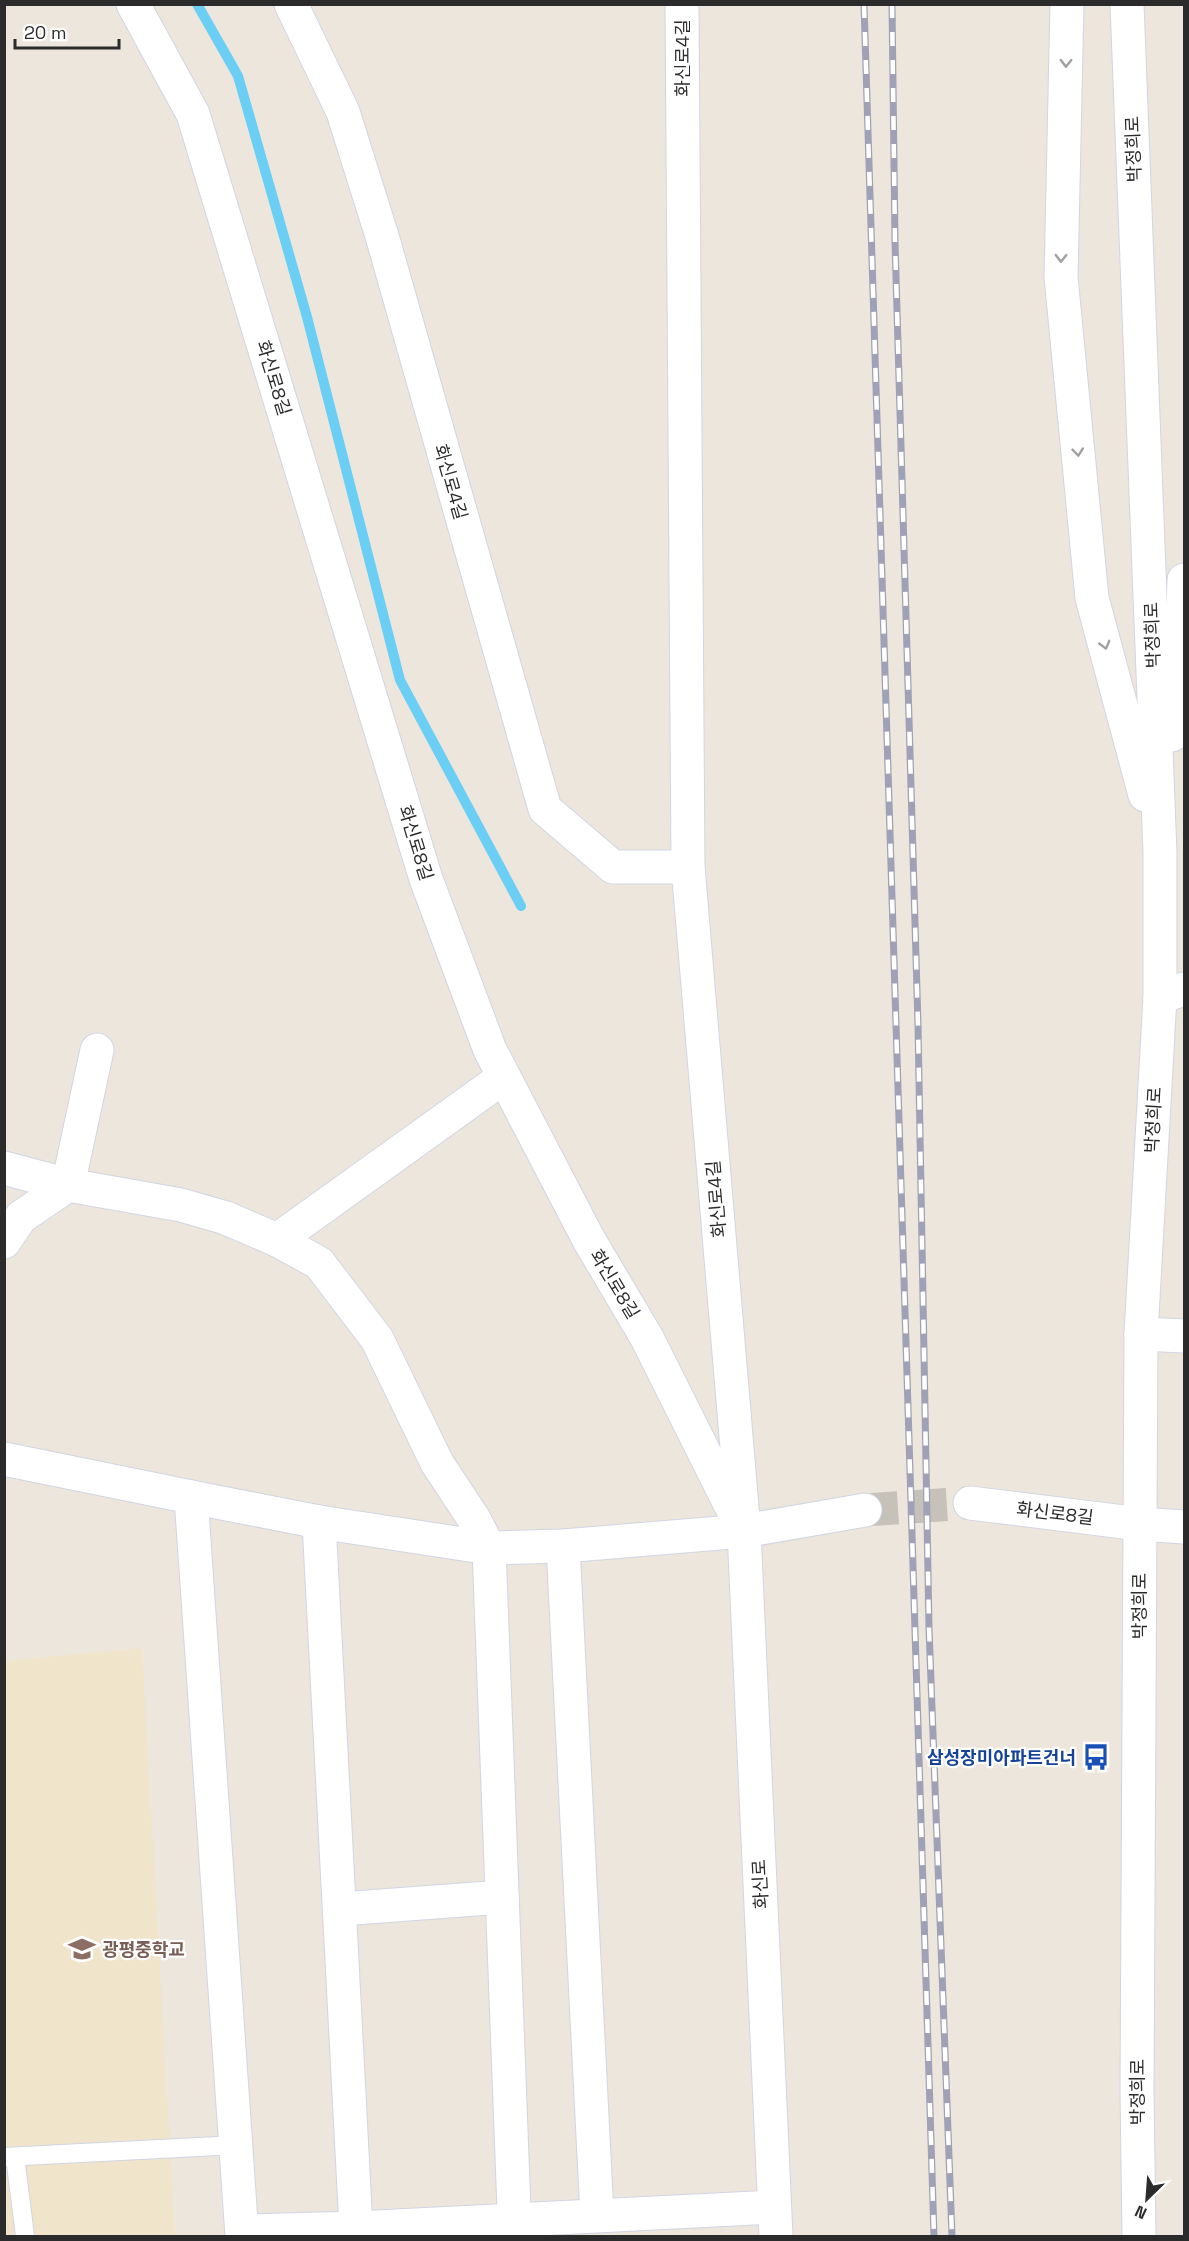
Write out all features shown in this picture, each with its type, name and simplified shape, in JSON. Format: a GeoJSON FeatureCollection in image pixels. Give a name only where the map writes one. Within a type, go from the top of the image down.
{"type":"FeatureCollection","features":[{"type":"Feature","properties":{"kind":"street","name":"화신로8길"},"geometry":{"type":"LineString","coordinates":[[133,4],[193,114],[426,879],[490,1050],[589,1240],[647,1338],[744,1531]]}},
{"type":"Feature","properties":{"kind":"street","name":"화신로4길"},"geometry":{"type":"LineString","coordinates":[[291,4],[343,112],[382,236],[545,809],[613,867],[688,867]]}},
{"type":"Feature","properties":{"kind":"street","name":"화신로4길"},"geometry":{"type":"LineString","coordinates":[[682,4],[688,867],[744,1531]]}},
{"type":"Feature","properties":{"kind":"street"},"geometry":{"type":"LineString","coordinates":[[1067,4],[1061,277],[1092,598],[1160,853]]}},
{"type":"Feature","properties":{"kind":"street","name":"박정희로"},"geometry":{"type":"LineString","coordinates":[[1127,4],[1160,853],[1172,993],[1141,1334],[1137,2079],[1139,2236]]}},
{"type":"Feature","properties":{"kind":"street"},"geometry":{"type":"LineString","coordinates":[[1160,853],[1182,636],[1185,580]]}},
{"type":"Feature","properties":{"kind":"street"},"geometry":{"type":"LineString","coordinates":[[4,1242],[21,1217],[68,1185],[97,1050]]}},
{"type":"Feature","properties":{"kind":"street"},"geometry":{"type":"LineString","coordinates":[[277,1240],[504,1077]]}},
{"type":"Feature","properties":{"kind":"street"},"geometry":{"type":"LineString","coordinates":[[4,1168],[68,1185],[181,1205],[226,1218],[277,1240],[319,1263],[377,1339],[437,1463],[474,1519],[489,1548],[515,2228]]}},
{"type":"Feature","properties":{"kind":"street"},"geometry":{"type":"LineString","coordinates":[[1141,1334],[1185,1336]]}},
{"type":"Feature","properties":{"kind":"street"},"geometry":{"type":"LineString","coordinates":[[4,1459],[319,1522],[489,1548],[563,1546],[744,1531],[865,1510]]}},
{"type":"Feature","properties":{"kind":"street"},"geometry":{"type":"LineString","coordinates":[[191,1497],[242,2234],[356,2228],[515,2228],[597,2215],[775,2222]]}},
{"type":"Feature","properties":{"kind":"street","name":"화신로8길"},"geometry":{"type":"LineString","coordinates":[[970,1503],[1140,1524],[1185,1527]]}},
{"type":"Feature","properties":{"kind":"street"},"geometry":{"type":"LineString","coordinates":[[319,1522],[356,2228]]}},
{"type":"Feature","properties":{"kind":"street","name":"화신로"},"geometry":{"type":"LineString","coordinates":[[744,1531],[775,2222]]}},
{"type":"Feature","properties":{"kind":"street"},"geometry":{"type":"LineString","coordinates":[[563,1546],[597,2215]]}},
{"type":"Feature","properties":{"kind":"street"},"geometry":{"type":"LineString","coordinates":[[341,1909],[502,1897]]}},
{"type":"Feature","properties":{"kind":"lane"},"geometry":{"type":"LineString","coordinates":[[25,2236],[10,2157],[237,2145]]}},
{"type":"Feature","properties":{"kind":"shaded area","name":"광평중학교"},"geometry":{"type":"Polygon","coordinates":[[[142,1648],[175,2236],[5,2236],[5,1661],[142,1648]]]}},
{"type":"Feature","properties":{"kind":"waterway"},"geometry":{"type":"LineString","coordinates":[[197,4],[238,76],[307,317],[400,680],[521,906]]}},
{"type":"Feature","properties":{"kind":"tunnel"},"geometry":{"type":"LineString","coordinates":[[865,1510],[970,1503]]}},
{"type":"Feature","properties":{"kind":"railway"},"geometry":{"type":"LineString","coordinates":[[864,4],[934,2236]]}},
{"type":"Feature","properties":{"kind":"railway"},"geometry":{"type":"LineString","coordinates":[[892,4],[895,242],[918,1025],[929,1628],[952,2236]]}},
{"type":"Feature","properties":{"kind":"place","name":"삼성장미아파트건너"},"geometry":{"type":"Point","coordinates":[1096,1757]}},
{"type":"Feature","properties":{"kind":"place","name":"광평중학교"},"geometry":{"type":"Point","coordinates":[82,1949]}}]}
